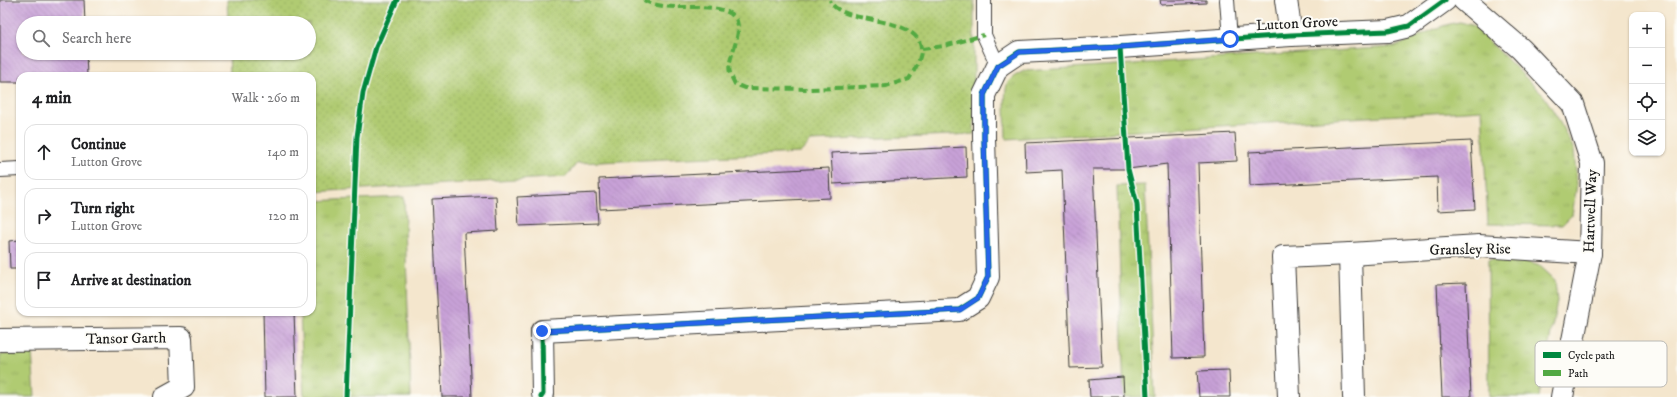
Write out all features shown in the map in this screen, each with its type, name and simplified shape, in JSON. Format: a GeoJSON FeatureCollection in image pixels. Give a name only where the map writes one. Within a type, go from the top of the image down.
{"type":"FeatureCollection","features":[{"type":"Feature","properties":{"kind":"street"},"geometry":{"type":"LineString","coordinates":[[1286,0],[1291,35]]}},
{"type":"Feature","properties":{"kind":"street","name":"Lutton Grove"},"geometry":{"type":"LineString","coordinates":[[998,66],[1020,52],[1120,47],[1291,35],[1388,31],[1409,26],[1445,0]]}},
{"type":"Feature","properties":{"kind":"street","name":"Hartwell Way"},"geometry":{"type":"LineString","coordinates":[[1464,0],[1520,49],[1573,104],[1592,162],[1590,254],[1573,341]]}},
{"type":"Feature","properties":{"kind":"street"},"geometry":{"type":"LineString","coordinates":[[543,394],[542,331],[960,310],[978,298],[988,277],[984,95],[998,66]]}},
{"type":"Feature","properties":{"kind":"street","name":"Gransley Rise"},"geometry":{"type":"LineString","coordinates":[[1289,397],[1283,257],[1479,246],[1590,254]]}},
{"type":"Feature","properties":{"kind":"street"},"geometry":{"type":"LineString","coordinates":[[1350,254],[1354,397]]}},
{"type":"Feature","properties":{"kind":"street","name":"Tansor Garth"},"geometry":{"type":"LineString","coordinates":[[0,340],[181,338],[183,387],[165,397]]}},
{"type":"Feature","properties":{"kind":"street","name":"Hartwell Way"},"geometry":{"type":"LineString","coordinates":[[1562,397],[1564,387]]}},
{"type":"Feature","properties":{"kind":"lane"},"geometry":{"type":"LineString","coordinates":[[984,0],[984,35],[998,66]]}},
{"type":"Feature","properties":{"kind":"lane"},"geometry":{"type":"LineString","coordinates":[[1227,0],[1230,39]]}},
{"type":"Feature","properties":{"kind":"lane"},"geometry":{"type":"LineString","coordinates":[[0,170],[16,169]]}},
{"type":"Feature","properties":{"kind":"green space"},"geometry":{"type":"Polygon","coordinates":[[[227,0],[974,0],[974,134],[811,141],[800,153],[577,163],[566,177],[316,192],[316,72],[230,72],[229,60],[316,60],[316,16],[228,16],[227,0]]]}},
{"type":"Feature","properties":{"kind":"green space"},"geometry":{"type":"Polygon","coordinates":[[[1460,22],[1472,25],[1544,96],[1574,150],[1577,184],[1572,215],[1562,225],[1488,224],[1482,110],[1006,139],[1006,87],[1011,79],[1024,71],[1394,47],[1434,29],[1460,22]]]}},
{"type":"Feature","properties":{"kind":"green space"},"geometry":{"type":"Polygon","coordinates":[[[1145,185],[1155,397],[1124,397],[1117,186],[1145,185]]]}},
{"type":"Feature","properties":{"kind":"green space"},"geometry":{"type":"Polygon","coordinates":[[[404,197],[411,397],[304,397],[300,316],[316,316],[316,201],[404,197]]]}},
{"type":"Feature","properties":{"kind":"green space"},"geometry":{"type":"Polygon","coordinates":[[[1518,259],[1540,266],[1555,280],[1557,301],[1550,341],[1535,341],[1535,387],[1541,387],[1539,397],[1489,397],[1488,260],[1518,259]]]}},
{"type":"Feature","properties":{"kind":"green space"},"geometry":{"type":"Polygon","coordinates":[[[32,352],[35,397],[0,397],[0,355],[32,352]]]}},
{"type":"Feature","properties":{"kind":"building"},"geometry":{"type":"Polygon","coordinates":[[[0,0],[84,0],[85,16],[16,16],[16,60],[86,60],[87,72],[16,72],[16,82],[0,82],[0,0]]]}},
{"type":"Feature","properties":{"kind":"building"},"geometry":{"type":"Polygon","coordinates":[[[1160,0],[1206,0],[1206,3],[1161,5],[1160,0]]]}},
{"type":"Feature","properties":{"kind":"building"},"geometry":{"type":"Polygon","coordinates":[[[1235,133],[1237,161],[1198,163],[1204,357],[1173,358],[1167,164],[1128,169],[1093,169],[1102,367],[1070,368],[1062,170],[1026,172],[1025,143],[1235,133]]]}},
{"type":"Feature","properties":{"kind":"building"},"geometry":{"type":"Polygon","coordinates":[[[1471,141],[1475,209],[1438,211],[1437,177],[1250,186],[1249,152],[1471,141]]]}},
{"type":"Feature","properties":{"kind":"building"},"geometry":{"type":"Polygon","coordinates":[[[966,147],[967,177],[833,184],[831,153],[966,147]]]}},
{"type":"Feature","properties":{"kind":"building"},"geometry":{"type":"Polygon","coordinates":[[[829,168],[830,198],[600,209],[599,179],[829,168]]]}},
{"type":"Feature","properties":{"kind":"building"},"geometry":{"type":"Polygon","coordinates":[[[596,193],[598,223],[519,226],[517,197],[596,193]]]}},
{"type":"Feature","properties":{"kind":"building"},"geometry":{"type":"Polygon","coordinates":[[[496,196],[498,231],[464,233],[472,397],[442,397],[432,199],[496,196]]]}},
{"type":"Feature","properties":{"kind":"building"},"geometry":{"type":"Polygon","coordinates":[[[16,240],[16,269],[10,269],[9,241],[16,240]]]}},
{"type":"Feature","properties":{"kind":"building"},"geometry":{"type":"Polygon","coordinates":[[[1466,283],[1471,397],[1442,397],[1437,284],[1466,283]]]}},
{"type":"Feature","properties":{"kind":"building"},"geometry":{"type":"Polygon","coordinates":[[[263,316],[294,316],[297,397],[265,397],[263,316]]]}},
{"type":"Feature","properties":{"kind":"building"},"geometry":{"type":"Polygon","coordinates":[[[1229,370],[1230,397],[1199,397],[1197,371],[1229,370]]]}},
{"type":"Feature","properties":{"kind":"building"},"geometry":{"type":"Polygon","coordinates":[[[1123,377],[1124,397],[1090,397],[1089,380],[1123,377]]]}},
{"type":"Feature","properties":{"kind":"marked path"},"geometry":{"type":"LineString","coordinates":[[644,0],[653,4],[664,6],[711,8],[722,10],[731,14],[737,21],[738,28],[729,67],[730,73],[735,84],[745,88],[810,89],[886,86],[909,79],[917,64],[921,52],[921,48],[916,37],[906,29],[893,24],[847,14],[836,8],[830,0]]}},
{"type":"Feature","properties":{"kind":"marked path"},"geometry":{"type":"LineString","coordinates":[[922,49],[944,46],[984,35]]}},
{"type":"Feature","properties":{"kind":"cycle path"},"geometry":{"type":"LineString","coordinates":[[346,397],[357,137],[363,93],[376,47],[397,0]]}},
{"type":"Feature","properties":{"kind":"cycle path"},"geometry":{"type":"LineString","coordinates":[[541,397],[543,394],[542,331],[959,310],[978,298],[988,277],[984,95],[998,66],[1019,52],[1120,47],[1291,35],[1388,31],[1409,26],[1445,0]]}},
{"type":"Feature","properties":{"kind":"cycle path"},"geometry":{"type":"LineString","coordinates":[[1120,47],[1128,169],[1137,204],[1147,397]]}},
{"type":"Feature","properties":{"kind":"route"},"geometry":{"type":"LineString","coordinates":[[542,331],[960,310],[978,298],[988,277],[984,95],[998,66],[1020,52],[1230,39]]}}]}
